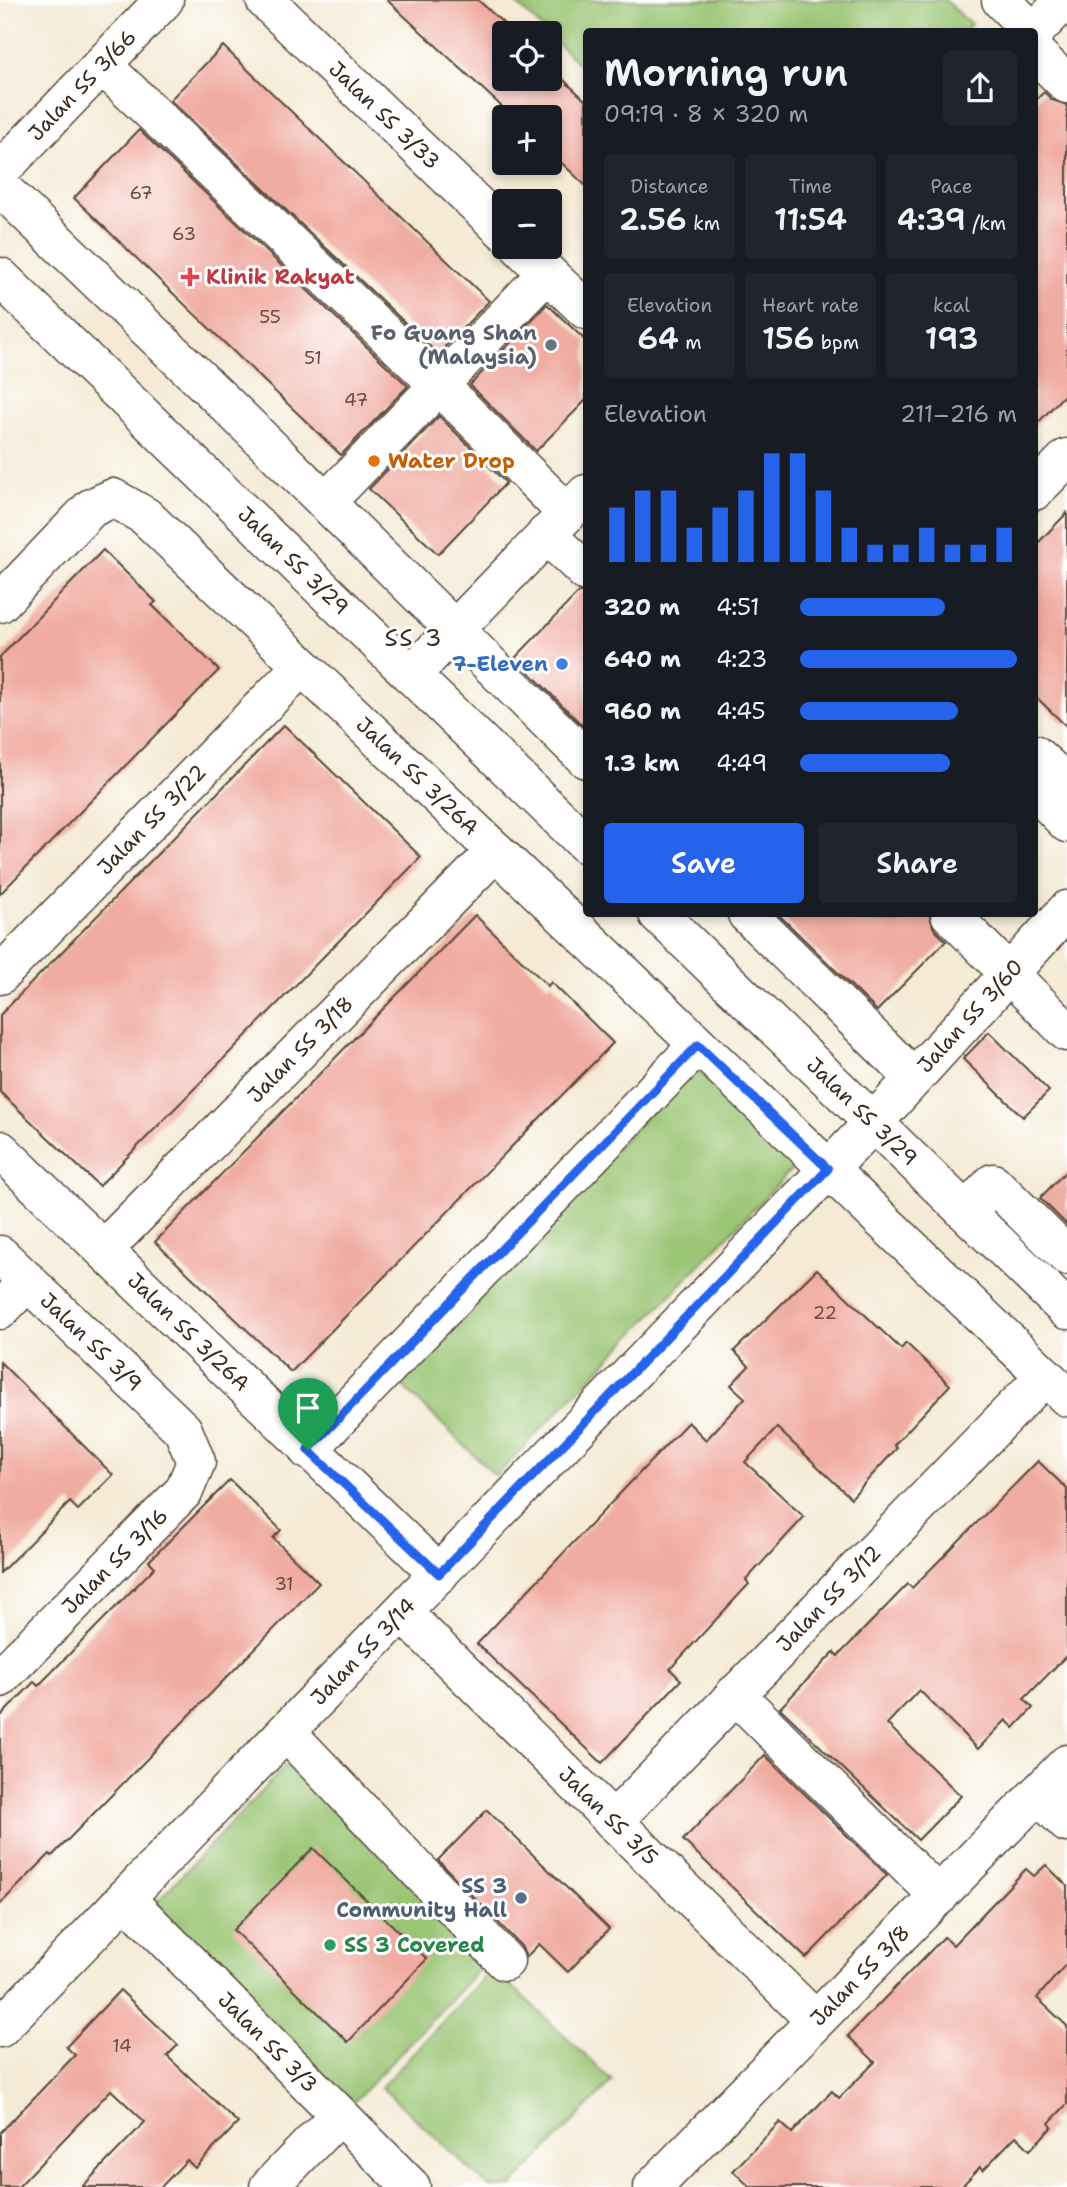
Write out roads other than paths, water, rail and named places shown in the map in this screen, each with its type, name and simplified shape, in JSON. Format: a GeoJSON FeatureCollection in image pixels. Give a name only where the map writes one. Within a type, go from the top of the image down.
{"type":"FeatureCollection","features":[{"type":"Feature","properties":{"kind":"street","name":"Jalan SS 3/66"},"geometry":{"type":"LineString","coordinates":[[0,171],[164,0]]}},
{"type":"Feature","properties":{"kind":"street","name":"Jalan SS 3/33"},"geometry":{"type":"LineString","coordinates":[[265,0],[492,220]]}},
{"type":"Feature","properties":{"kind":"street"},"geometry":{"type":"LineString","coordinates":[[1000,0],[1045,15]]}},
{"type":"Feature","properties":{"kind":"street"},"geometry":{"type":"LineString","coordinates":[[1038,56],[1067,84]]}},
{"type":"Feature","properties":{"kind":"street"},"geometry":{"type":"LineString","coordinates":[[102,65],[439,385],[567,514],[583,563]]}},
{"type":"Feature","properties":{"kind":"street"},"geometry":{"type":"LineString","coordinates":[[0,187],[326,502],[453,631],[583,756]]}},
{"type":"Feature","properties":{"kind":"street"},"geometry":{"type":"LineString","coordinates":[[532,259],[583,307]]}},
{"type":"Feature","properties":{"kind":"street"},"geometry":{"type":"LineString","coordinates":[[326,502],[547,273]]}},
{"type":"Feature","properties":{"kind":"street","name":"Jalan SS 3/29"},"geometry":{"type":"LineString","coordinates":[[0,277],[583,841]]}},
{"type":"Feature","properties":{"kind":"street"},"geometry":{"type":"LineString","coordinates":[[1038,487],[1067,458]]}},
{"type":"Feature","properties":{"kind":"street","name":"Jalan SS 3/26A"},"geometry":{"type":"LineString","coordinates":[[0,603],[91,508],[113,498],[145,516],[1056,1387]]}},
{"type":"Feature","properties":{"kind":"street"},"geometry":{"type":"LineString","coordinates":[[411,675],[567,514]]}},
{"type":"Feature","properties":{"kind":"street","name":"Jalan SS 3/22"},"geometry":{"type":"LineString","coordinates":[[0,975],[302,666]]}},
{"type":"Feature","properties":{"kind":"street"},"geometry":{"type":"LineString","coordinates":[[1038,758],[1067,784]]}},
{"type":"Feature","properties":{"kind":"street"},"geometry":{"type":"LineString","coordinates":[[1038,793],[1067,823]]}},
{"type":"Feature","properties":{"kind":"street","name":"Jalan SS 3/18"},"geometry":{"type":"LineString","coordinates":[[104,1249],[496,851]]}},
{"type":"Feature","properties":{"kind":"street","name":"Jalan SS 3/60"},"geometry":{"type":"LineString","coordinates":[[874,1122],[1067,910]]}},
{"type":"Feature","properties":{"kind":"street","name":"Jalan SS 3/29"},"geometry":{"type":"LineString","coordinates":[[661,917],[1067,1310]]}},
{"type":"Feature","properties":{"kind":"street"},"geometry":{"type":"LineString","coordinates":[[750,917],[914,1077]]}},
{"type":"Feature","properties":{"kind":"street"},"geometry":{"type":"LineString","coordinates":[[953,917],[1067,1032]]}},
{"type":"Feature","properties":{"kind":"street"},"geometry":{"type":"LineString","coordinates":[[308,1450],[698,1045]]}},
{"type":"Feature","properties":{"kind":"street","name":"Jalan SS 3/14"},"geometry":{"type":"LineString","coordinates":[[0,2028],[874,1122]]}},
{"type":"Feature","properties":{"kind":"street","name":"Jalan SS 3/26A"},"geometry":{"type":"LineString","coordinates":[[0,1150],[439,1574]]}},
{"type":"Feature","properties":{"kind":"street"},"geometry":{"type":"LineString","coordinates":[[966,1212],[992,1183],[1067,1256]]}},
{"type":"Feature","properties":{"kind":"street","name":"Jalan SS 3/9"},"geometry":{"type":"LineString","coordinates":[[0,1255],[183,1430]]}},
{"type":"Feature","properties":{"kind":"street"},"geometry":{"type":"LineString","coordinates":[[0,1310],[28,1281]]}},
{"type":"Feature","properties":{"kind":"street","name":"Jalan SS 3/12"},"geometry":{"type":"LineString","coordinates":[[613,1821],[735,1694],[1056,1387]]}},
{"type":"Feature","properties":{"kind":"street","name":"Jalan SS 3/16"},"geometry":{"type":"LineString","coordinates":[[0,1678],[184,1492],[196,1462],[183,1430]]}},
{"type":"Feature","properties":{"kind":"street","name":"Jalan SS 3/5"},"geometry":{"type":"LineString","coordinates":[[402,1612],[816,2020]]}},
{"type":"Feature","properties":{"kind":"street"},"geometry":{"type":"LineString","coordinates":[[735,1694],[939,1896]]}},
{"type":"Feature","properties":{"kind":"street"},"geometry":{"type":"LineString","coordinates":[[286,1732],[505,1961]]}},
{"type":"Feature","properties":{"kind":"street","name":"Jalan SS 3/8"},"geometry":{"type":"LineString","coordinates":[[653,2187],[1067,1764]]}},
{"type":"Feature","properties":{"kind":"street"},"geometry":{"type":"LineString","coordinates":[[1038,1794],[1067,1823]]}},
{"type":"Feature","properties":{"kind":"street","name":"Jalan SS 3/3"},"geometry":{"type":"LineString","coordinates":[[125,1898],[411,2187]]}},
{"type":"Feature","properties":{"kind":"street"},"geometry":{"type":"LineString","coordinates":[[269,2187],[339,2115]]}},
{"type":"Feature","properties":{"kind":"place","name":"Klinik Rakyat"},"geometry":{"type":"Point","coordinates":[190,277]}},
{"type":"Feature","properties":{"kind":"place","name":"Fo Guang Shan (Malaysia)"},"geometry":{"type":"Point","coordinates":[551,345]}},
{"type":"Feature","properties":{"kind":"place","name":"Water Drop"},"geometry":{"type":"Point","coordinates":[374,461]}},
{"type":"Feature","properties":{"kind":"place","name":"7-Eleven"},"geometry":{"type":"Point","coordinates":[562,664]}},
{"type":"Feature","properties":{"kind":"place","name":"SS 3 Community Hall"},"geometry":{"type":"Point","coordinates":[521,1898]}},
{"type":"Feature","properties":{"kind":"place","name":"SS 3 Covered"},"geometry":{"type":"Point","coordinates":[330,1945]}},
{"type":"Feature","properties":{"kind":"district","name":"SS 3"},"geometry":{"type":"Point","coordinates":[414,638]}}]}
